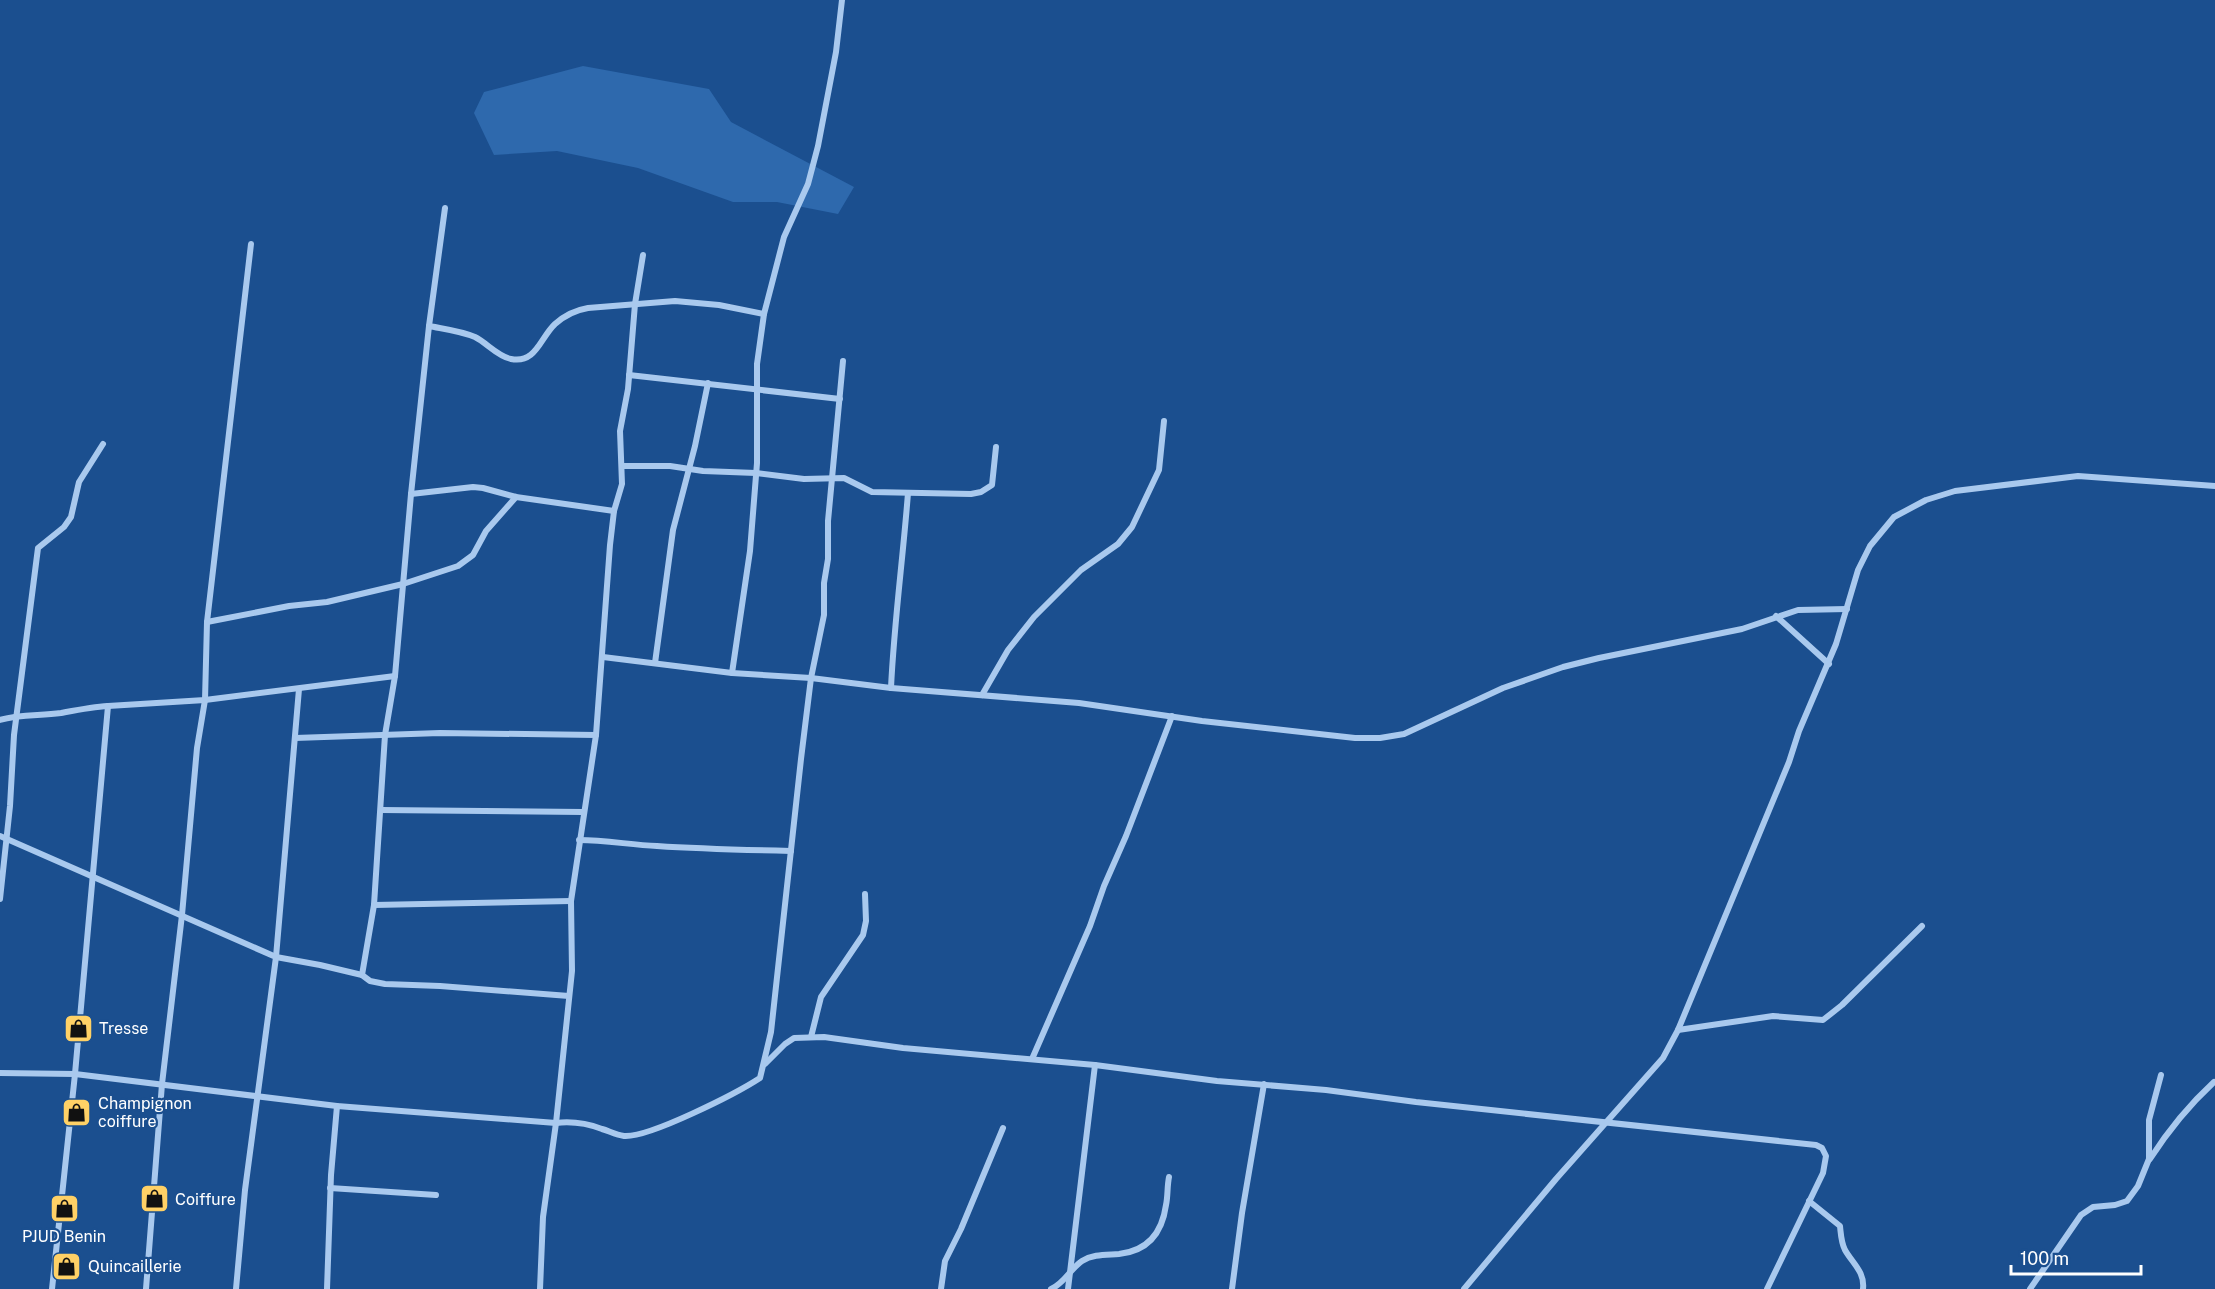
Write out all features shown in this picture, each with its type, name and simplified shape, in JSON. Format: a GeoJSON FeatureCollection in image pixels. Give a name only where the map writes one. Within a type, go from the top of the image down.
{"type":"FeatureCollection","features":[{"type":"Feature","properties":{"kind":"street"},"geometry":{"type":"LineString","coordinates":[[732,673],[750,551],[756,473],[757,364],[764,314],[784,237],[808,184],[818,146],[836,52],[842,0]]}},
{"type":"Feature","properties":{"kind":"street"},"geometry":{"type":"LineString","coordinates":[[362,975],[374,905],[385,735],[394,676],[429,326],[445,208]]}},
{"type":"Feature","properties":{"kind":"street"},"geometry":{"type":"LineString","coordinates":[[146,1289],[162,1084],[182,915],[197,748],[205,700],[207,622],[251,244]]}},
{"type":"Feature","properties":{"kind":"street"},"geometry":{"type":"LineString","coordinates":[[540,1289],[543,1217],[556,1123],[572,971],[571,901],[596,735],[608,566],[614,511],[622,484],[620,431],[629,375],[634,304],[644,255]]}},
{"type":"Feature","properties":{"kind":"street"},"geometry":{"type":"LineString","coordinates":[[429,326],[472,336],[513,360],[528,358],[534,354],[556,323],[578,310],[675,301],[719,305],[764,314]]}},
{"type":"Feature","properties":{"kind":"street"},"geometry":{"type":"LineString","coordinates":[[0,1073],[75,1074],[337,1106],[556,1123],[571,1121],[622,1136],[637,1135],[660,1127],[741,1091],[760,1078],[771,1032],[811,678],[824,615],[828,520],[843,361]]}},
{"type":"Feature","properties":{"kind":"street"},"geometry":{"type":"LineString","coordinates":[[629,375],[840,399]]}},
{"type":"Feature","properties":{"kind":"street"},"geometry":{"type":"LineString","coordinates":[[655,663],[673,530],[708,384]]}},
{"type":"Feature","properties":{"kind":"street"},"geometry":{"type":"LineString","coordinates":[[982,695],[1008,650],[1034,617],[1081,570],[1118,544],[1132,527],[1159,470],[1164,421]]}},
{"type":"Feature","properties":{"kind":"street"},"geometry":{"type":"LineString","coordinates":[[0,899],[3,838],[16,716],[38,548],[64,527],[71,517],[79,482],[103,444]]}},
{"type":"Feature","properties":{"kind":"street"},"geometry":{"type":"LineString","coordinates":[[622,466],[670,466],[804,479],[844,478],[872,492],[971,494],[988,489],[992,485],[996,447]]}},
{"type":"Feature","properties":{"kind":"street"},"geometry":{"type":"LineString","coordinates":[[1464,1289],[1604,1122],[1663,1058],[1678,1030],[1789,762],[1799,731],[1829,664],[1858,570],[1870,546],[1894,517],[1926,500],[1954,491],[2078,476],[2215,486]]}},
{"type":"Feature","properties":{"kind":"street"},"geometry":{"type":"LineString","coordinates":[[411,494],[473,487],[516,497],[614,511]]}},
{"type":"Feature","properties":{"kind":"street"},"geometry":{"type":"LineString","coordinates":[[891,688],[893,644],[902,574],[908,493]]}},
{"type":"Feature","properties":{"kind":"street"},"geometry":{"type":"LineString","coordinates":[[207,622],[279,607],[327,602],[403,584],[458,566],[472,555],[486,531],[516,497]]}},
{"type":"Feature","properties":{"kind":"street"},"geometry":{"type":"LineString","coordinates":[[603,657],[732,673],[811,678],[891,688],[1079,703],[1355,738],[1380,738],[1404,734],[1503,688],[1563,667],[1742,629],[1798,610],[1847,609]]}},
{"type":"Feature","properties":{"kind":"street"},"geometry":{"type":"LineString","coordinates":[[1776,616],[1829,664]]}},
{"type":"Feature","properties":{"kind":"street"},"geometry":{"type":"LineString","coordinates":[[0,720],[86,708],[205,700],[394,676]]}},
{"type":"Feature","properties":{"kind":"street"},"geometry":{"type":"LineString","coordinates":[[236,1289],[245,1190],[276,957],[299,689]]}},
{"type":"Feature","properties":{"kind":"street"},"geometry":{"type":"LineString","coordinates":[[52,1289],[75,1074],[108,706]]}},
{"type":"Feature","properties":{"kind":"street"},"geometry":{"type":"LineString","coordinates":[[1032,1059],[1090,926],[1172,716]]}},
{"type":"Feature","properties":{"kind":"street"},"geometry":{"type":"LineString","coordinates":[[295,738],[440,733],[596,735]]}},
{"type":"Feature","properties":{"kind":"street"},"geometry":{"type":"LineString","coordinates":[[381,810],[583,812]]}},
{"type":"Feature","properties":{"kind":"street"},"geometry":{"type":"LineString","coordinates":[[3,838],[276,957],[320,964],[362,975],[370,981],[385,984],[569,996]]}},
{"type":"Feature","properties":{"kind":"street"},"geometry":{"type":"LineString","coordinates":[[579,840],[715,850],[791,851]]}},
{"type":"Feature","properties":{"kind":"street"},"geometry":{"type":"LineString","coordinates":[[811,1037],[821,997],[863,935],[866,921],[865,894]]}},
{"type":"Feature","properties":{"kind":"street"},"geometry":{"type":"LineString","coordinates":[[374,905],[571,901]]}},
{"type":"Feature","properties":{"kind":"street"},"geometry":{"type":"LineString","coordinates":[[1678,1030],[1773,1016],[1823,1020],[1842,1005],[1922,926]]}},
{"type":"Feature","properties":{"kind":"street"},"geometry":{"type":"LineString","coordinates":[[764,1064],[794,1038],[811,1037],[903,1048],[1095,1065],[1217,1081],[1264,1084],[1816,1144],[1822,1148],[1826,1156],[1823,1173],[1767,1289]]}},
{"type":"Feature","properties":{"kind":"street"},"geometry":{"type":"LineString","coordinates":[[1068,1289],[1095,1065]]}},
{"type":"Feature","properties":{"kind":"street"},"geometry":{"type":"LineString","coordinates":[[2150,1159],[2149,1120],[2161,1075]]}},
{"type":"Feature","properties":{"kind":"street"},"geometry":{"type":"LineString","coordinates":[[2030,1289],[2081,1215],[2093,1207],[2127,1202],[2163,1139],[2214,1082]]}},
{"type":"Feature","properties":{"kind":"street"},"geometry":{"type":"LineString","coordinates":[[1232,1289],[1242,1213],[1264,1084]]}},
{"type":"Feature","properties":{"kind":"street"},"geometry":{"type":"LineString","coordinates":[[327,1289],[330,1188],[337,1106]]}},
{"type":"Feature","properties":{"kind":"street"},"geometry":{"type":"LineString","coordinates":[[941,1289],[945,1261],[961,1229],[1003,1128]]}},
{"type":"Feature","properties":{"kind":"street"},"geometry":{"type":"LineString","coordinates":[[1051,1289],[1060,1285],[1081,1262],[1095,1256],[1133,1252],[1149,1243],[1162,1225],[1169,1177]]}},
{"type":"Feature","properties":{"kind":"street"},"geometry":{"type":"LineString","coordinates":[[330,1188],[436,1195]]}},
{"type":"Feature","properties":{"kind":"street"},"geometry":{"type":"LineString","coordinates":[[1809,1201],[1840,1226],[1841,1241],[1845,1250],[1864,1279],[1863,1289]]}},
{"type":"Feature","properties":{"kind":"shaded area"},"geometry":{"type":"Polygon","coordinates":[[[583,66],[709,89],[731,122],[854,187],[838,214],[777,202],[733,202],[638,168],[557,151],[494,155],[474,113],[484,92],[583,66]]]}},
{"type":"Feature","properties":{"kind":"place","name":"Tresse"},"geometry":{"type":"Point","coordinates":[78,1028]}},
{"type":"Feature","properties":{"kind":"place","name":"Champignon coiffure"},"geometry":{"type":"Point","coordinates":[77,1112]}},
{"type":"Feature","properties":{"kind":"place","name":"Coiffure"},"geometry":{"type":"Point","coordinates":[154,1199]}},
{"type":"Feature","properties":{"kind":"place","name":"PJUD Benin"},"geometry":{"type":"Point","coordinates":[64,1208]}},
{"type":"Feature","properties":{"kind":"place","name":"Quincaillerie"},"geometry":{"type":"Point","coordinates":[67,1266]}}]}
